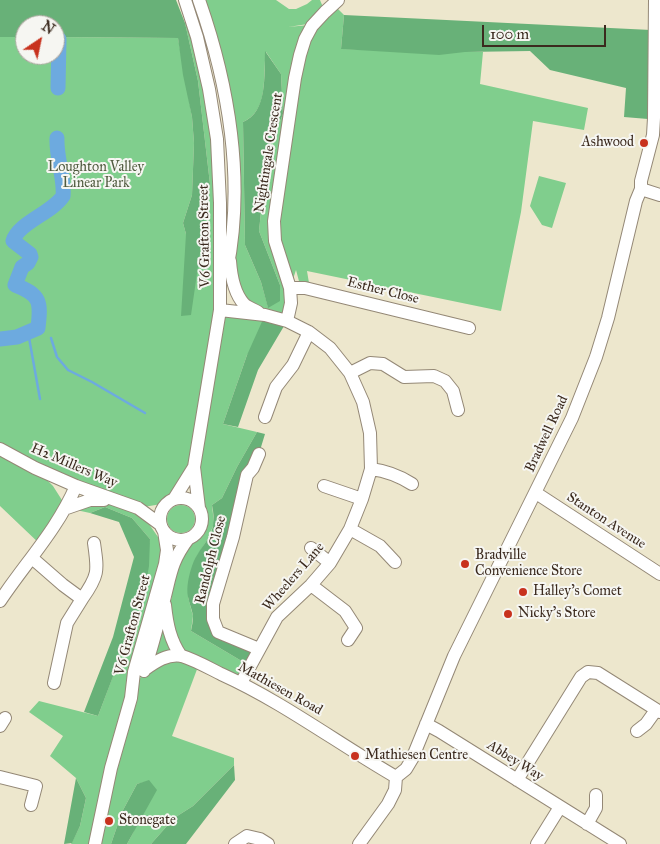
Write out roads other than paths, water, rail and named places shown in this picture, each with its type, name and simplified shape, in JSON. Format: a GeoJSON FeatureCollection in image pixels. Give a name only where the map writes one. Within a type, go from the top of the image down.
{"type":"FeatureCollection","features":[{"type":"Feature","properties":{"kind":"street","name":"V6 Grafton Street"},"geometry":{"type":"LineString","coordinates":[[185,0],[209,89],[217,139],[222,295]]}},
{"type":"Feature","properties":{"kind":"street","name":"V6 Grafton Street"},"geometry":{"type":"LineString","coordinates":[[199,0],[214,46],[223,85],[232,141],[234,204],[230,253],[222,295]]}},
{"type":"Feature","properties":{"kind":"street","name":"Nightingale Crescent"},"geometry":{"type":"LineString","coordinates":[[287,321],[291,303],[290,288],[275,241],[274,221],[295,78],[305,39],[312,26],[338,0]]}},
{"type":"Feature","properties":{"kind":"street","name":"Bradwell Road"},"geometry":{"type":"LineString","coordinates":[[359,844],[388,804],[395,790],[396,777],[406,769],[412,759],[454,656],[572,418],[596,357],[608,318],[636,201],[642,190],[641,181],[657,119],[655,0]]}},
{"type":"Feature","properties":{"kind":"street"},"geometry":{"type":"LineString","coordinates":[[642,190],[660,195]]}},
{"type":"Feature","properties":{"kind":"street"},"geometry":{"type":"LineString","coordinates":[[230,253],[230,269],[233,283],[240,298],[245,305],[264,315]]}},
{"type":"Feature","properties":{"kind":"street","name":"Esther Close"},"geometry":{"type":"LineString","coordinates":[[290,288],[305,288],[469,328]]}},
{"type":"Feature","properties":{"kind":"street"},"geometry":{"type":"LineString","coordinates":[[194,467],[162,511],[162,528],[168,535],[177,540],[188,539],[197,534],[201,526],[202,518],[194,467],[222,295]]}},
{"type":"Feature","properties":{"kind":"street","name":"Wheelers Lane"},"geometry":{"type":"LineString","coordinates":[[220,310],[264,315],[287,321],[309,332],[330,348],[350,373],[363,402],[370,433],[370,469],[362,499],[350,529],[330,563],[311,585],[277,617],[242,683]]}},
{"type":"Feature","properties":{"kind":"street"},"geometry":{"type":"LineString","coordinates":[[265,417],[276,387],[292,365],[309,332]]}},
{"type":"Feature","properties":{"kind":"street"},"geometry":{"type":"LineString","coordinates":[[350,373],[370,363],[383,364],[404,377],[434,376],[444,381],[453,391],[458,410]]}},
{"type":"Feature","properties":{"kind":"street","name":"H2 Millers Way"},"geometry":{"type":"LineString","coordinates":[[0,449],[35,468],[76,486],[138,508],[162,528]]}},
{"type":"Feature","properties":{"kind":"street","name":"Randolph Close"},"geometry":{"type":"LineString","coordinates":[[259,454],[253,468],[247,475],[233,537],[212,604],[213,619],[218,632],[259,649]]}},
{"type":"Feature","properties":{"kind":"street"},"geometry":{"type":"LineString","coordinates":[[370,469],[382,470],[398,475],[412,484]]}},
{"type":"Feature","properties":{"kind":"street"},"geometry":{"type":"LineString","coordinates":[[0,601],[5,584],[32,558],[66,508],[76,486]]}},
{"type":"Feature","properties":{"kind":"street"},"geometry":{"type":"LineString","coordinates":[[324,486],[362,499]]}},
{"type":"Feature","properties":{"kind":"street","name":"Stanton Avenue"},"geometry":{"type":"LineString","coordinates":[[536,493],[660,574]]}},
{"type":"Feature","properties":{"kind":"street"},"geometry":{"type":"LineString","coordinates":[[170,501],[185,498],[196,503],[199,508]]}},
{"type":"Feature","properties":{"kind":"street"},"geometry":{"type":"LineString","coordinates":[[66,508],[90,500],[112,500]]}},
{"type":"Feature","properties":{"kind":"street","name":"H2 Millers Way"},"geometry":{"type":"LineString","coordinates":[[138,508],[170,501]]}},
{"type":"Feature","properties":{"kind":"street","name":"V6 Grafton Street"},"geometry":{"type":"LineString","coordinates":[[95,844],[111,768],[131,698],[134,672],[165,564],[167,550],[162,528]]}},
{"type":"Feature","properties":{"kind":"street"},"geometry":{"type":"LineString","coordinates":[[350,529],[380,546],[395,562]]}},
{"type":"Feature","properties":{"kind":"street","name":"V6 Grafton Street"},"geometry":{"type":"LineString","coordinates":[[131,698],[144,670],[171,568],[178,552],[188,539]]}},
{"type":"Feature","properties":{"kind":"street"},"geometry":{"type":"LineString","coordinates":[[54,683],[67,623],[94,582],[98,568],[94,542]]}},
{"type":"Feature","properties":{"kind":"street"},"geometry":{"type":"LineString","coordinates":[[311,548],[330,563]]}},
{"type":"Feature","properties":{"kind":"street"},"geometry":{"type":"LineString","coordinates":[[32,558],[82,599]]}},
{"type":"Feature","properties":{"kind":"street"},"geometry":{"type":"LineString","coordinates":[[311,585],[345,611],[356,628],[348,640]]}},
{"type":"Feature","properties":{"kind":"street"},"geometry":{"type":"LineString","coordinates":[[164,600],[170,636],[181,656]]}},
{"type":"Feature","properties":{"kind":"street"},"geometry":{"type":"LineString","coordinates":[[144,670],[156,661],[181,656]]}},
{"type":"Feature","properties":{"kind":"street","name":"Mathiesen Road"},"geometry":{"type":"LineString","coordinates":[[181,656],[242,683],[396,777]]}},
{"type":"Feature","properties":{"kind":"street"},"geometry":{"type":"LineString","coordinates":[[517,780],[581,678],[588,672],[598,673],[658,711],[637,731]]}},
{"type":"Feature","properties":{"kind":"street","name":"Abbey Way"},"geometry":{"type":"LineString","coordinates":[[426,724],[620,844]]}},
{"type":"Feature","properties":{"kind":"street"},"geometry":{"type":"LineString","coordinates":[[0,776],[38,781],[31,806]]}},
{"type":"Feature","properties":{"kind":"street"},"geometry":{"type":"LineString","coordinates":[[587,824],[596,808],[596,795]]}},
{"type":"Feature","properties":{"kind":"street"},"geometry":{"type":"LineString","coordinates":[[537,844],[560,808]]}},
{"type":"Feature","properties":{"kind":"street"},"geometry":{"type":"LineString","coordinates":[[235,844],[247,836],[260,839],[268,844]]}},
{"type":"Feature","properties":{"kind":"waterway"},"geometry":{"type":"LineString","coordinates":[[58,65],[58,88]]}},
{"type":"Feature","properties":{"kind":"waterway"},"geometry":{"type":"LineString","coordinates":[[0,339],[17,337],[38,328],[39,306],[37,300],[30,292],[15,285],[22,267],[28,263],[31,257],[30,254],[13,241],[21,229],[51,208],[63,196],[57,138]]}},
{"type":"Feature","properties":{"kind":"waterway"},"geometry":{"type":"LineString","coordinates":[[28,332],[40,399]]}},
{"type":"Feature","properties":{"kind":"waterway"},"geometry":{"type":"LineString","coordinates":[[51,338],[57,357],[68,370],[145,413]]}},
{"type":"Feature","properties":{"kind":"place","name":"Ashwood"},"geometry":{"type":"Point","coordinates":[644,143]}},
{"type":"Feature","properties":{"kind":"place","name":"Bradville Convenience Store"},"geometry":{"type":"Point","coordinates":[465,564]}},
{"type":"Feature","properties":{"kind":"place","name":"Halley's Comet"},"geometry":{"type":"Point","coordinates":[523,592]}},
{"type":"Feature","properties":{"kind":"place","name":"Nicky's Store"},"geometry":{"type":"Point","coordinates":[508,614]}},
{"type":"Feature","properties":{"kind":"place","name":"Mathiesen Centre"},"geometry":{"type":"Point","coordinates":[355,756]}},
{"type":"Feature","properties":{"kind":"place","name":"Stonegate"},"geometry":{"type":"Point","coordinates":[109,821]}},
{"type":"Feature","properties":{"kind":"park label","name":"Loughton Valley Linear Park"},"geometry":{"type":"Point","coordinates":[96,176]}}]}
